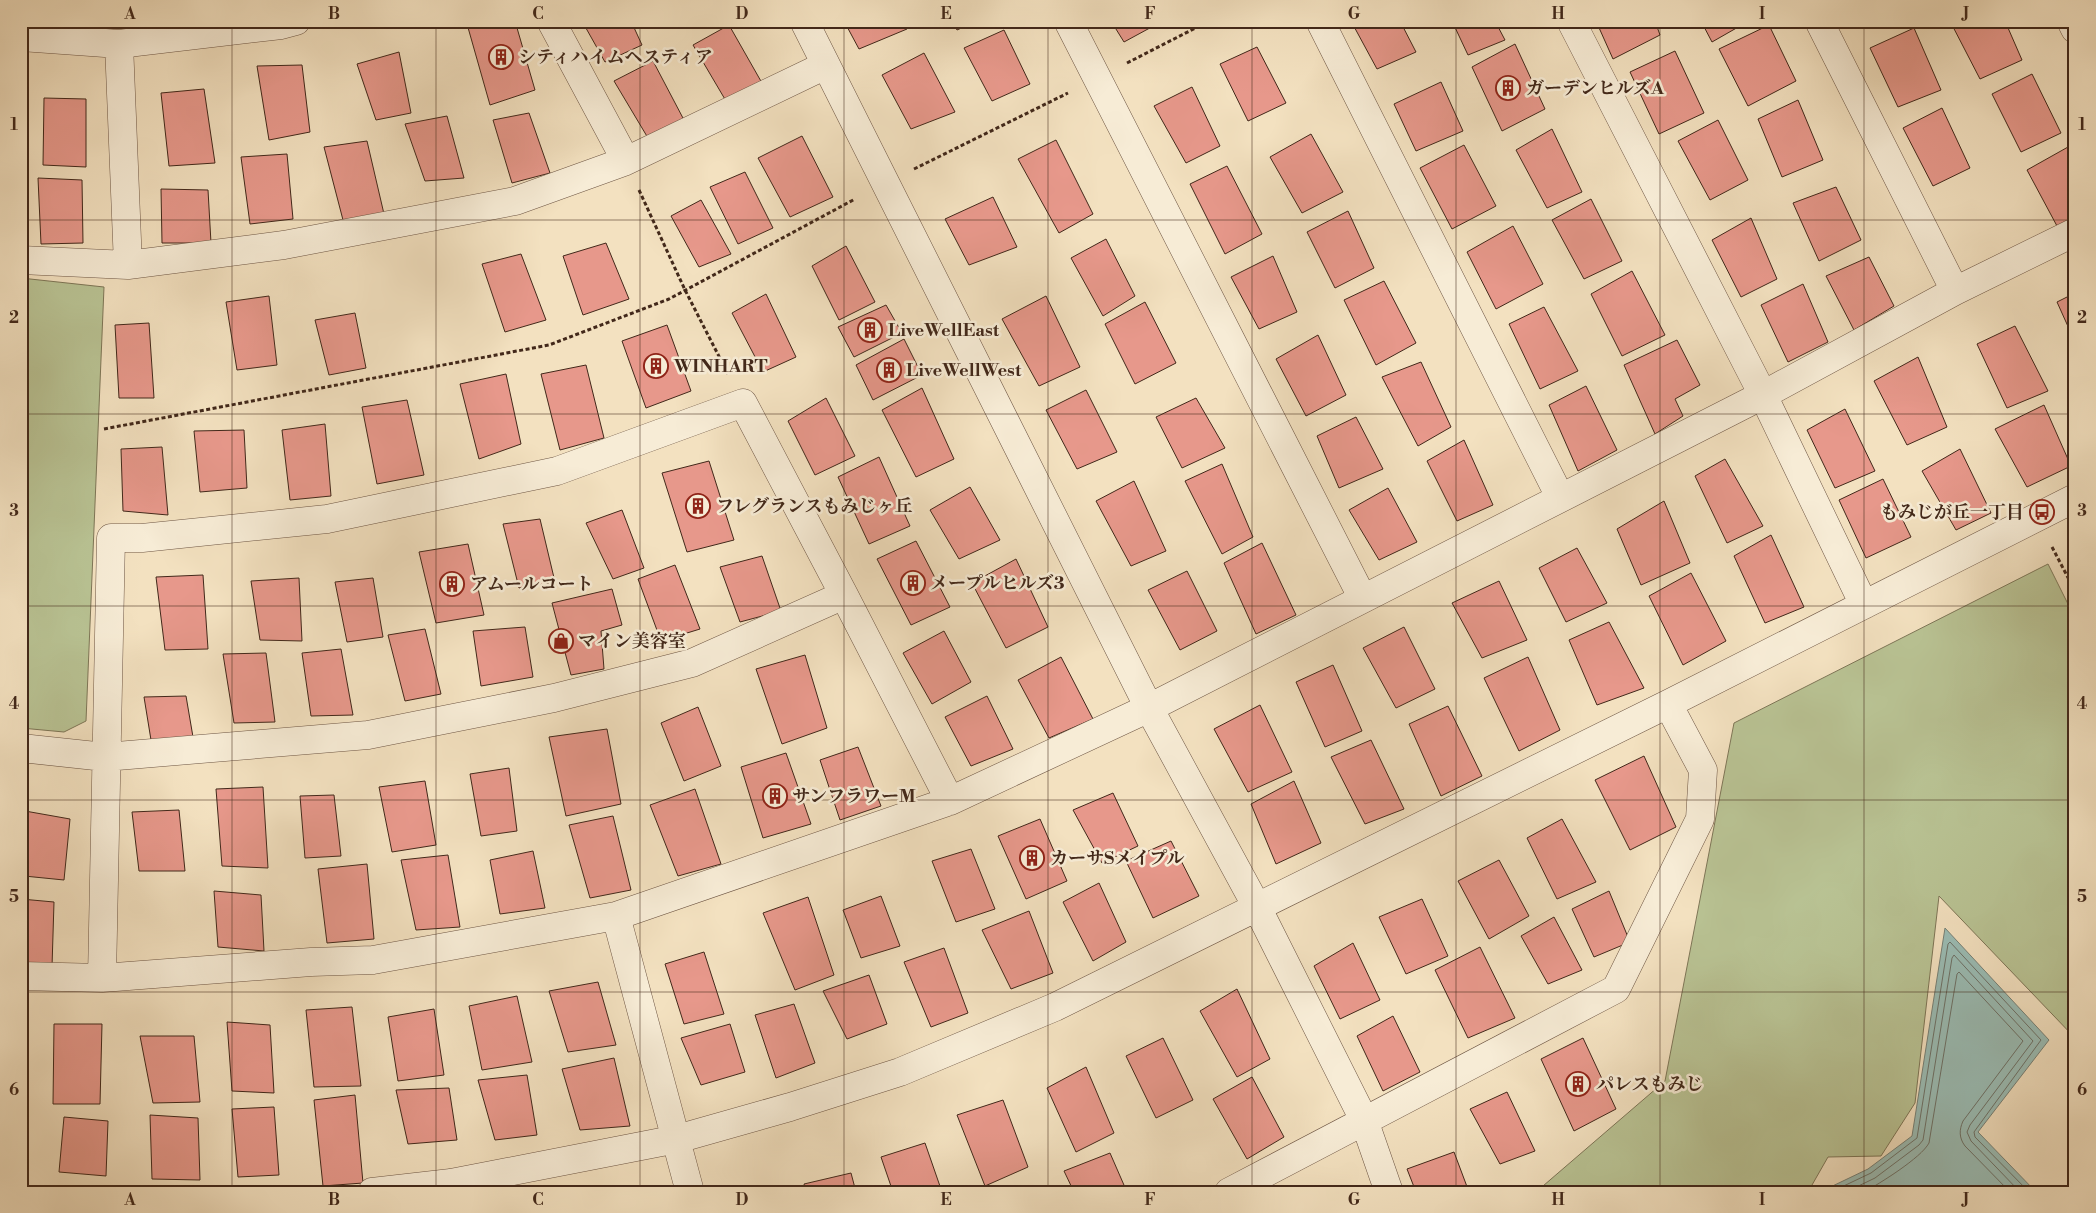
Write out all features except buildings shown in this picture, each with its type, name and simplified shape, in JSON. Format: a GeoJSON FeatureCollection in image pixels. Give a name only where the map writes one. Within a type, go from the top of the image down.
{"type":"FeatureCollection","features":[{"type":"Feature","properties":{"kind":"street"},"geometry":{"type":"LineString","coordinates":[[21,37],[119,44],[282,25],[296,21]]}},
{"type":"Feature","properties":{"kind":"street"},"geometry":{"type":"LineString","coordinates":[[551,21],[626,162]]}},
{"type":"Feature","properties":{"kind":"street"},"geometry":{"type":"LineString","coordinates":[[804,21],[1149,708],[1257,907],[1364,1120],[1389,1192]]}},
{"type":"Feature","properties":{"kind":"street"},"geometry":{"type":"LineString","coordinates":[[1068,21],[1362,597]]}},
{"type":"Feature","properties":{"kind":"street"},"geometry":{"type":"LineString","coordinates":[[1320,21],[1560,497]]}},
{"type":"Feature","properties":{"kind":"street"},"geometry":{"type":"LineString","coordinates":[[1571,21],[1763,395],[1864,605]]}},
{"type":"Feature","properties":{"kind":"street"},"geometry":{"type":"LineString","coordinates":[[1819,21],[1956,291]]}},
{"type":"Feature","properties":{"kind":"street"},"geometry":{"type":"LineString","coordinates":[[2070,21],[2075,30]]}},
{"type":"Feature","properties":{"kind":"street"},"geometry":{"type":"LineString","coordinates":[[119,44],[128,265]]}},
{"type":"Feature","properties":{"kind":"street"},"geometry":{"type":"LineString","coordinates":[[21,260],[128,265],[284,244],[515,202],[626,162],[826,65]]}},
{"type":"Feature","properties":{"kind":"street"},"geometry":{"type":"LineString","coordinates":[[21,976],[102,978],[311,962],[373,960],[616,916],[950,801],[1149,708],[1362,597],[1763,395],[1956,291],[2075,232]]}},
{"type":"Feature","properties":{"kind":"street"},"geometry":{"type":"LineString","coordinates":[[102,978],[105,757],[111,538],[142,538],[326,519],[557,471],[742,403],[950,801]]}},
{"type":"Feature","properties":{"kind":"street"},"geometry":{"type":"LineString","coordinates":[[372,1192],[451,1183],[678,1138],[790,1107],[900,1072],[1055,1007],[1668,704],[2075,498]]}},
{"type":"Feature","properties":{"kind":"street"},"geometry":{"type":"LineString","coordinates":[[21,748],[105,757],[368,735],[554,698],[692,663],[844,595]]}},
{"type":"Feature","properties":{"kind":"street"},"geometry":{"type":"LineString","coordinates":[[1229,1192],[1616,989],[1700,818],[1703,770],[1668,704]]}},
{"type":"Feature","properties":{"kind":"street"},"geometry":{"type":"LineString","coordinates":[[616,916],[678,1138],[690,1192]]}},
{"type":"Feature","properties":{"kind":"path"},"geometry":{"type":"LineString","coordinates":[[104,429],[550,346],[669,299],[886,183],[1209,21]]}},
{"type":"Feature","properties":{"kind":"path"},"geometry":{"type":"LineString","coordinates":[[626,162],[742,403]]}},
{"type":"Feature","properties":{"kind":"path"},"geometry":{"type":"LineString","coordinates":[[2036,517],[2075,591]]}},
{"type":"Feature","properties":{"kind":"green space"},"geometry":{"type":"Polygon","coordinates":[[[21,278],[104,287],[86,721],[64,732],[21,728],[21,278]]]}},
{"type":"Feature","properties":{"kind":"green space"},"geometry":{"type":"Polygon","coordinates":[[[2048,564],[2075,618],[2075,1038],[1939,896],[1915,1103],[1881,1156],[1828,1157],[1808,1192],[1536,1192],[1665,1081],[1734,723],[2048,564]]]}},
{"type":"Feature","properties":{"kind":"water"},"geometry":{"type":"Polygon","coordinates":[[[1945,928],[2049,1040],[1978,1132],[2036,1192],[1820,1192],[1868,1169],[1912,1136],[1945,928]]]}},
{"type":"Feature","properties":{"kind":"place","name":"シティハイムヘスティア"},"geometry":{"type":"Point","coordinates":[501,57]}},
{"type":"Feature","properties":{"kind":"place","name":"ガーデンヒルズA"},"geometry":{"type":"Point","coordinates":[1508,88]}},
{"type":"Feature","properties":{"kind":"place","name":"LiveWellEast"},"geometry":{"type":"Point","coordinates":[870,330]}},
{"type":"Feature","properties":{"kind":"place","name":"WINHART"},"geometry":{"type":"Point","coordinates":[656,366]}},
{"type":"Feature","properties":{"kind":"place","name":"LiveWellWest"},"geometry":{"type":"Point","coordinates":[889,370]}},
{"type":"Feature","properties":{"kind":"place","name":"フレグランスもみじヶ丘"},"geometry":{"type":"Point","coordinates":[698,506]}},
{"type":"Feature","properties":{"kind":"place","name":"もみじが丘一丁目"},"geometry":{"type":"Point","coordinates":[2042,512]}},
{"type":"Feature","properties":{"kind":"place","name":"メープルヒルズ3"},"geometry":{"type":"Point","coordinates":[913,583]}},
{"type":"Feature","properties":{"kind":"place","name":"アムールコート"},"geometry":{"type":"Point","coordinates":[452,584]}},
{"type":"Feature","properties":{"kind":"place","name":"マイン美容室"},"geometry":{"type":"Point","coordinates":[561,641]}},
{"type":"Feature","properties":{"kind":"place","name":"サンフラワーM"},"geometry":{"type":"Point","coordinates":[775,796]}},
{"type":"Feature","properties":{"kind":"place","name":"カーサSメイプル"},"geometry":{"type":"Point","coordinates":[1032,858]}},
{"type":"Feature","properties":{"kind":"place","name":"パレスもみじ"},"geometry":{"type":"Point","coordinates":[1578,1084]}}]}
